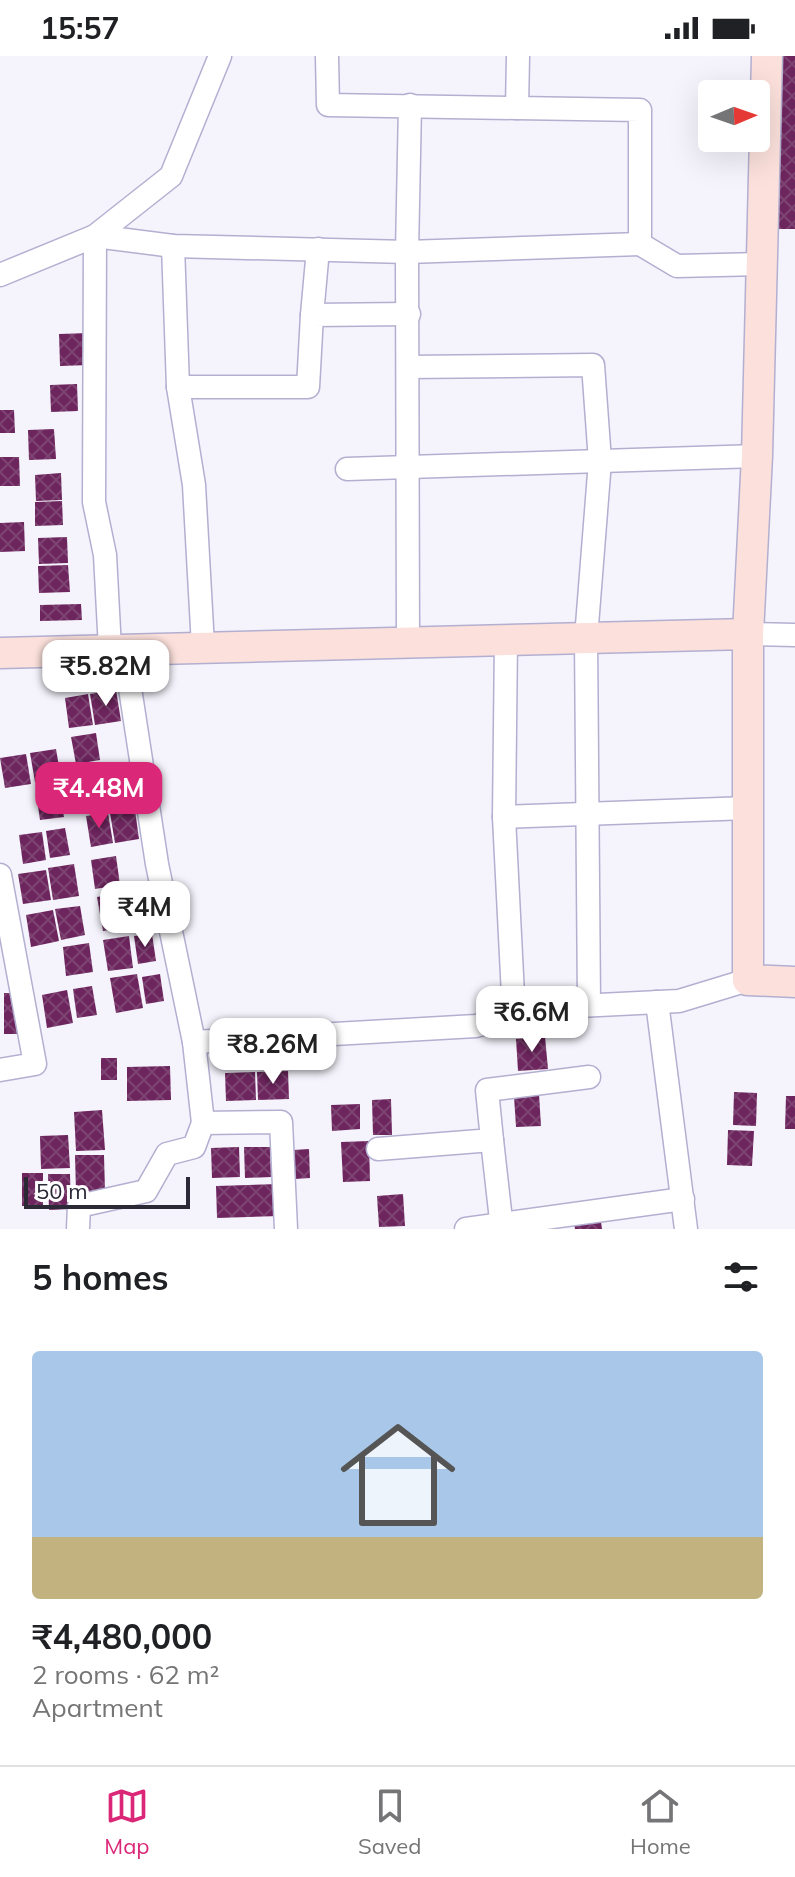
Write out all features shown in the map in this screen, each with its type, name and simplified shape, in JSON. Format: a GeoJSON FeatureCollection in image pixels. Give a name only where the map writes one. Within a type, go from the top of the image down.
{"type":"FeatureCollection","features":[{"type":"Feature","properties":{"kind":"street"},"geometry":{"type":"LineString","coordinates":[[0,275],[95,236],[171,176],[220,56]]}},
{"type":"Feature","properties":{"kind":"street"},"geometry":{"type":"LineString","coordinates":[[327,56],[328,105],[640,110],[640,244]]}},
{"type":"Feature","properties":{"kind":"street"},"geometry":{"type":"LineString","coordinates":[[517,108],[518,56]]}},
{"type":"Feature","properties":{"kind":"street"},"geometry":{"type":"LineString","coordinates":[[748,980],[748,634],[757,456],[767,56]]}},
{"type":"Feature","properties":{"kind":"street"},"geometry":{"type":"LineString","coordinates":[[408,641],[406,466],[410,105]]}},
{"type":"Feature","properties":{"kind":"street"},"geometry":{"type":"LineString","coordinates":[[95,236],[173,246],[407,252],[640,244],[677,266],[761,264]]}},
{"type":"Feature","properties":{"kind":"street"},"geometry":{"type":"LineString","coordinates":[[78,1229],[79,1206],[146,1191],[167,1154],[194,1147],[203,1123],[194,1042],[117,649],[105,555],[94,502],[95,236]]}},
{"type":"Feature","properties":{"kind":"street"},"geometry":{"type":"LineString","coordinates":[[173,246],[178,387],[194,485],[203,646]]}},
{"type":"Feature","properties":{"kind":"street"},"geometry":{"type":"LineString","coordinates":[[178,387],[308,387],[318,249]]}},
{"type":"Feature","properties":{"kind":"street"},"geometry":{"type":"LineString","coordinates":[[312,315],[409,314]]}},
{"type":"Feature","properties":{"kind":"street"},"geometry":{"type":"LineString","coordinates":[[408,367],[593,365],[600,461],[586,638],[585,814],[589,1005]]}},
{"type":"Feature","properties":{"kind":"street"},"geometry":{"type":"LineString","coordinates":[[347,469],[757,456]]}},
{"type":"Feature","properties":{"kind":"street"},"geometry":{"type":"LineString","coordinates":[[0,653],[408,641],[795,635]]}},
{"type":"Feature","properties":{"kind":"street"},"geometry":{"type":"LineString","coordinates":[[506,639],[504,817],[514,1015]]}},
{"type":"Feature","properties":{"kind":"street"},"geometry":{"type":"LineString","coordinates":[[504,817],[748,808]]}},
{"type":"Feature","properties":{"kind":"street"},"geometry":{"type":"LineString","coordinates":[[0,875],[35,1064],[0,1070]]}},
{"type":"Feature","properties":{"kind":"street"},"geometry":{"type":"LineString","coordinates":[[194,1042],[476,1026],[539,1008],[679,1001],[748,980],[795,982]]}},
{"type":"Feature","properties":{"kind":"street"},"geometry":{"type":"LineString","coordinates":[[657,1002],[686,1229]]}},
{"type":"Feature","properties":{"kind":"street"},"geometry":{"type":"LineString","coordinates":[[502,1227],[487,1090],[589,1077]]}},
{"type":"Feature","properties":{"kind":"street"},"geometry":{"type":"LineString","coordinates":[[203,1123],[281,1122],[286,1229]]}},
{"type":"Feature","properties":{"kind":"street"},"geometry":{"type":"LineString","coordinates":[[378,1149],[492,1140]]}},
{"type":"Feature","properties":{"kind":"street"},"geometry":{"type":"LineString","coordinates":[[466,1229],[502,1227],[683,1199]]}},
{"type":"Feature","properties":{"kind":"building"},"geometry":{"type":"Polygon","coordinates":[[[779,56],[795,56],[795,229],[776,229],[779,56]]]}},
{"type":"Feature","properties":{"kind":"building"},"geometry":{"type":"Polygon","coordinates":[[[89,333],[90,365],[60,366],[59,334],[89,333]]]}},
{"type":"Feature","properties":{"kind":"building"},"geometry":{"type":"Polygon","coordinates":[[[77,384],[78,411],[51,412],[50,385],[77,384]]]}},
{"type":"Feature","properties":{"kind":"building"},"geometry":{"type":"Polygon","coordinates":[[[0,410],[14,410],[15,433],[0,433],[0,410]]]}},
{"type":"Feature","properties":{"kind":"building"},"geometry":{"type":"Polygon","coordinates":[[[54,429],[56,459],[29,460],[28,430],[54,429]]]}},
{"type":"Feature","properties":{"kind":"building"},"geometry":{"type":"Polygon","coordinates":[[[0,457],[19,457],[20,486],[0,486],[0,457]]]}},
{"type":"Feature","properties":{"kind":"building"},"geometry":{"type":"Polygon","coordinates":[[[61,473],[62,500],[36,501],[35,475],[61,473]]]}},
{"type":"Feature","properties":{"kind":"building"},"geometry":{"type":"Polygon","coordinates":[[[62,501],[63,525],[35,526],[35,502],[62,501]]]}},
{"type":"Feature","properties":{"kind":"building"},"geometry":{"type":"Polygon","coordinates":[[[24,522],[25,551],[0,552],[0,523],[24,522]]]}},
{"type":"Feature","properties":{"kind":"building"},"geometry":{"type":"Polygon","coordinates":[[[67,537],[68,563],[39,564],[38,538],[67,537]]]}},
{"type":"Feature","properties":{"kind":"building"},"geometry":{"type":"Polygon","coordinates":[[[68,565],[70,592],[39,593],[38,566],[68,565]]]}},
{"type":"Feature","properties":{"kind":"building"},"geometry":{"type":"Polygon","coordinates":[[[81,604],[82,620],[40,621],[40,605],[81,604]]]}},
{"type":"Feature","properties":{"kind":"building"},"geometry":{"type":"Polygon","coordinates":[[[116,690],[121,721],[95,725],[90,694],[116,690]]]}},
{"type":"Feature","properties":{"kind":"building"},"geometry":{"type":"Polygon","coordinates":[[[88,694],[93,725],[69,728],[65,698],[88,694]]]}},
{"type":"Feature","properties":{"kind":"building"},"geometry":{"type":"Polygon","coordinates":[[[96,733],[100,760],[76,764],[71,737],[96,733]]]}},
{"type":"Feature","properties":{"kind":"building"},"geometry":{"type":"Polygon","coordinates":[[[56,749],[61,778],[35,782],[30,753],[56,749]]]}},
{"type":"Feature","properties":{"kind":"building"},"geometry":{"type":"Polygon","coordinates":[[[26,754],[31,784],[5,788],[0,758],[26,754]]]}},
{"type":"Feature","properties":{"kind":"building"},"geometry":{"type":"Polygon","coordinates":[[[130,771],[135,799],[110,803],[105,775],[130,771]]]}},
{"type":"Feature","properties":{"kind":"building"},"geometry":{"type":"Polygon","coordinates":[[[103,776],[107,803],[85,806],[81,779],[103,776]]]}},
{"type":"Feature","properties":{"kind":"building"},"geometry":{"type":"Polygon","coordinates":[[[59,788],[64,817],[40,820],[36,792],[59,788]]]}},
{"type":"Feature","properties":{"kind":"building"},"geometry":{"type":"Polygon","coordinates":[[[135,810],[139,839],[115,843],[110,813],[135,810]]]}},
{"type":"Feature","properties":{"kind":"building"},"geometry":{"type":"Polygon","coordinates":[[[108,813],[113,843],[91,847],[86,816],[108,813]]]}},
{"type":"Feature","properties":{"kind":"building"},"geometry":{"type":"Polygon","coordinates":[[[65,828],[70,855],[50,858],[46,831],[65,828]]]}},
{"type":"Feature","properties":{"kind":"building"},"geometry":{"type":"Polygon","coordinates":[[[42,832],[46,860],[23,864],[19,835],[42,832]]]}},
{"type":"Feature","properties":{"kind":"building"},"geometry":{"type":"Polygon","coordinates":[[[116,856],[120,885],[95,889],[91,860],[116,856]]]}},
{"type":"Feature","properties":{"kind":"building"},"geometry":{"type":"Polygon","coordinates":[[[74,864],[79,896],[53,900],[48,868],[74,864]]]}},
{"type":"Feature","properties":{"kind":"building"},"geometry":{"type":"Polygon","coordinates":[[[46,870],[51,900],[23,904],[18,874],[46,870]]]}},
{"type":"Feature","properties":{"kind":"building"},"geometry":{"type":"Polygon","coordinates":[[[148,891],[153,922],[130,926],[125,894],[148,891]]]}},
{"type":"Feature","properties":{"kind":"building"},"geometry":{"type":"Polygon","coordinates":[[[122,893],[128,927],[103,931],[97,897],[122,893]]]}},
{"type":"Feature","properties":{"kind":"building"},"geometry":{"type":"Polygon","coordinates":[[[80,906],[85,935],[61,940],[55,909],[80,906]]]}},
{"type":"Feature","properties":{"kind":"building"},"geometry":{"type":"Polygon","coordinates":[[[53,910],[59,941],[31,947],[26,915],[53,910]]]}},
{"type":"Feature","properties":{"kind":"building"},"geometry":{"type":"Polygon","coordinates":[[[152,934],[156,961],[138,964],[134,936],[152,934]]]}},
{"type":"Feature","properties":{"kind":"building"},"geometry":{"type":"Polygon","coordinates":[[[129,936],[133,968],[108,971],[103,940],[129,936]]]}},
{"type":"Feature","properties":{"kind":"building"},"geometry":{"type":"Polygon","coordinates":[[[89,943],[93,972],[66,976],[63,947],[89,943]]]}},
{"type":"Feature","properties":{"kind":"building"},"geometry":{"type":"Polygon","coordinates":[[[137,974],[143,1008],[116,1013],[110,978],[137,974]]]}},
{"type":"Feature","properties":{"kind":"building"},"geometry":{"type":"Polygon","coordinates":[[[160,974],[164,1001],[146,1004],[142,977],[160,974]]]}},
{"type":"Feature","properties":{"kind":"building"},"geometry":{"type":"Polygon","coordinates":[[[92,986],[97,1015],[77,1018],[73,989],[92,986]]]}},
{"type":"Feature","properties":{"kind":"building"},"geometry":{"type":"Polygon","coordinates":[[[67,990],[73,1023],[47,1028],[42,995],[67,990]]]}},
{"type":"Feature","properties":{"kind":"building"},"geometry":{"type":"Polygon","coordinates":[[[4,993],[19,993],[19,1034],[4,1034],[4,993]]]}},
{"type":"Feature","properties":{"kind":"building"},"geometry":{"type":"Polygon","coordinates":[[[545,1037],[548,1069],[518,1071],[516,1039],[545,1037]]]}},
{"type":"Feature","properties":{"kind":"building"},"geometry":{"type":"Polygon","coordinates":[[[101,1058],[117,1058],[117,1080],[101,1080],[101,1058]]]}},
{"type":"Feature","properties":{"kind":"building"},"geometry":{"type":"Polygon","coordinates":[[[170,1066],[171,1100],[127,1101],[127,1067],[170,1066]]]}},
{"type":"Feature","properties":{"kind":"building"},"geometry":{"type":"Polygon","coordinates":[[[288,1071],[289,1099],[258,1100],[257,1072],[288,1071]]]}},
{"type":"Feature","properties":{"kind":"building"},"geometry":{"type":"Polygon","coordinates":[[[255,1072],[256,1100],[226,1101],[225,1073],[255,1072]]]}},
{"type":"Feature","properties":{"kind":"building"},"geometry":{"type":"Polygon","coordinates":[[[734,1092],[757,1093],[756,1126],[733,1125],[734,1092]]]}},
{"type":"Feature","properties":{"kind":"building"},"geometry":{"type":"Polygon","coordinates":[[[539,1094],[541,1126],[516,1127],[514,1096],[539,1094]]]}},
{"type":"Feature","properties":{"kind":"building"},"geometry":{"type":"Polygon","coordinates":[[[786,1096],[795,1096],[795,1129],[785,1129],[786,1096]]]}},
{"type":"Feature","properties":{"kind":"building"},"geometry":{"type":"Polygon","coordinates":[[[391,1099],[392,1135],[373,1135],[372,1100],[391,1099]]]}},
{"type":"Feature","properties":{"kind":"building"},"geometry":{"type":"Polygon","coordinates":[[[360,1104],[360,1129],[332,1131],[331,1105],[360,1104]]]}},
{"type":"Feature","properties":{"kind":"building"},"geometry":{"type":"Polygon","coordinates":[[[102,1110],[105,1150],[76,1151],[74,1112],[102,1110]]]}},
{"type":"Feature","properties":{"kind":"building"},"geometry":{"type":"Polygon","coordinates":[[[728,1130],[754,1131],[752,1166],[727,1165],[728,1130]]]}},
{"type":"Feature","properties":{"kind":"building"},"geometry":{"type":"Polygon","coordinates":[[[68,1135],[70,1168],[41,1169],[40,1136],[68,1135]]]}},
{"type":"Feature","properties":{"kind":"building"},"geometry":{"type":"Polygon","coordinates":[[[369,1141],[370,1181],[343,1182],[341,1142],[369,1141]]]}},
{"type":"Feature","properties":{"kind":"building"},"geometry":{"type":"Polygon","coordinates":[[[239,1147],[240,1177],[212,1178],[211,1148],[239,1147]]]}},
{"type":"Feature","properties":{"kind":"building"},"geometry":{"type":"Polygon","coordinates":[[[244,1147],[270,1147],[271,1177],[245,1178],[244,1147]]]}},
{"type":"Feature","properties":{"kind":"building"},"geometry":{"type":"Polygon","coordinates":[[[309,1149],[310,1178],[295,1179],[293,1150],[309,1149]]]}},
{"type":"Feature","properties":{"kind":"building"},"geometry":{"type":"Polygon","coordinates":[[[75,1155],[104,1155],[105,1191],[76,1192],[75,1155]]]}},
{"type":"Feature","properties":{"kind":"building"},"geometry":{"type":"Polygon","coordinates":[[[22,1173],[43,1173],[43,1206],[22,1206],[22,1173]]]}},
{"type":"Feature","properties":{"kind":"building"},"geometry":{"type":"Polygon","coordinates":[[[48,1174],[70,1174],[71,1209],[49,1210],[48,1174]]]}},
{"type":"Feature","properties":{"kind":"building"},"geometry":{"type":"Polygon","coordinates":[[[279,1184],[280,1216],[217,1218],[216,1186],[279,1184]]]}},
{"type":"Feature","properties":{"kind":"building"},"geometry":{"type":"Polygon","coordinates":[[[403,1194],[405,1226],[379,1227],[377,1196],[403,1194]]]}},
{"type":"Feature","properties":{"kind":"building"},"geometry":{"type":"Polygon","coordinates":[[[601,1222],[602,1229],[575,1229],[574,1224],[601,1222]]]}}]}
